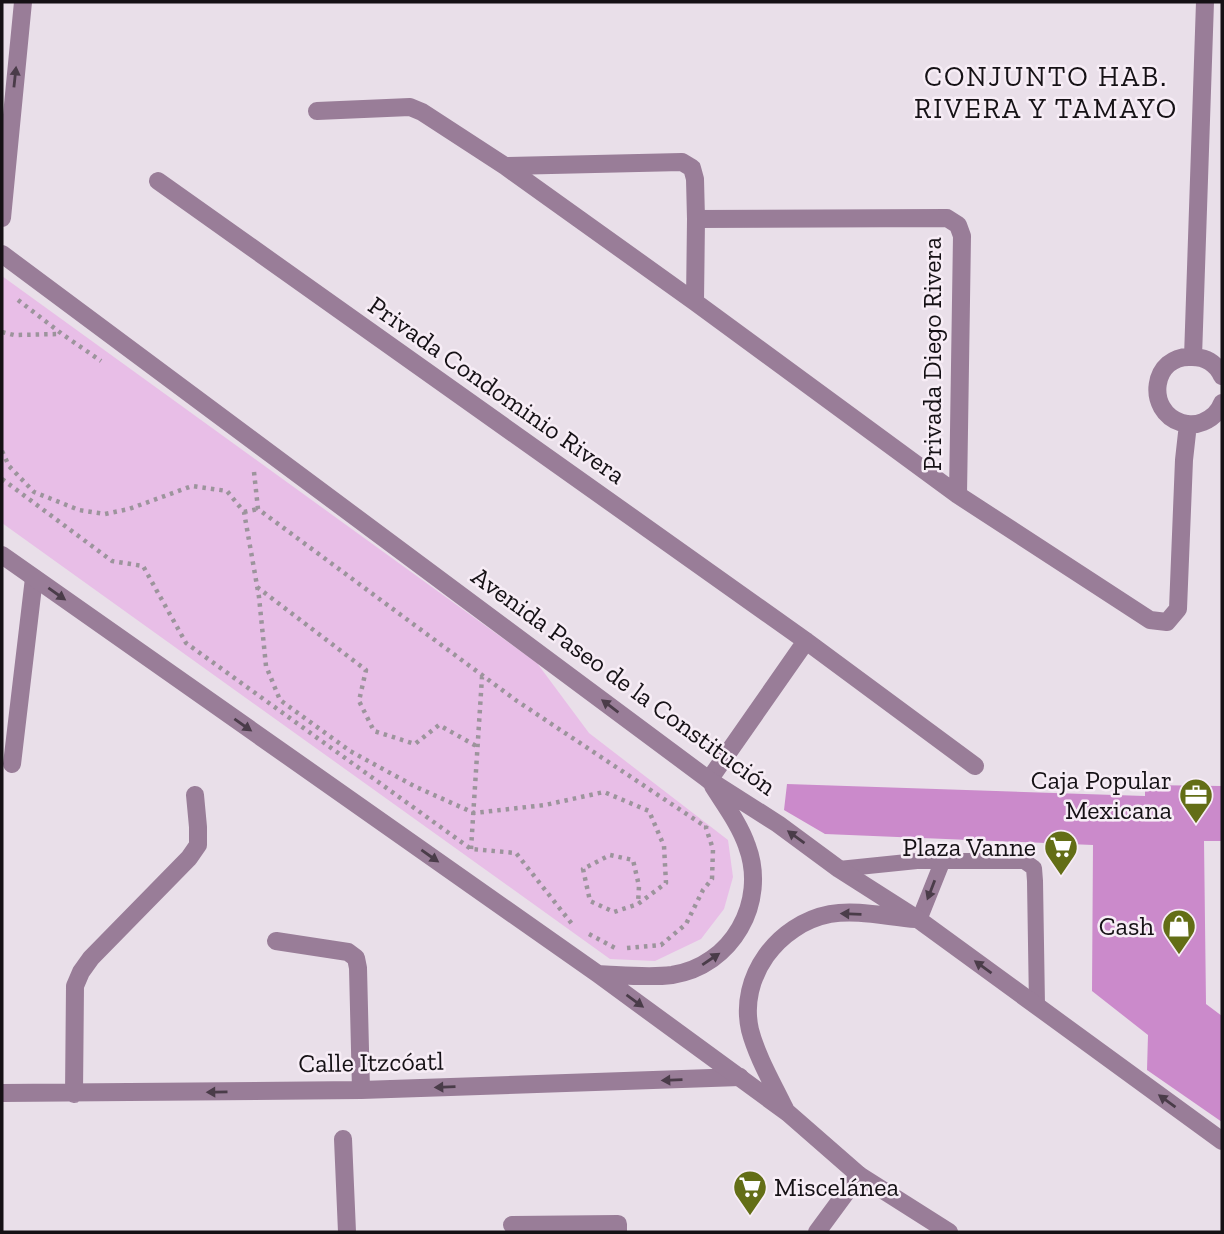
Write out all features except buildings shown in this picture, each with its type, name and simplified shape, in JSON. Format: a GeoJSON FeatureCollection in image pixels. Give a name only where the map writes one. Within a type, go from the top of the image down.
{"type":"FeatureCollection","features":[{"type":"Feature","properties":{"kind":"street"},"geometry":{"type":"LineString","coordinates":[[2,218],[23,2]]}},
{"type":"Feature","properties":{"kind":"street"},"geometry":{"type":"LineString","coordinates":[[1193,356],[1205,2]]}},
{"type":"Feature","properties":{"kind":"street","name":"Privada Diego Rivera"},"geometry":{"type":"LineString","coordinates":[[317,111],[410,107],[422,112],[505,166],[958,495],[1150,620],[1167,622],[1178,609],[1188,424]]}},
{"type":"Feature","properties":{"kind":"street"},"geometry":{"type":"LineString","coordinates":[[505,166],[682,162],[692,167],[696,219],[695,302]]}},
{"type":"Feature","properties":{"kind":"street","name":"Privada Condominio Rivera"},"geometry":{"type":"LineString","coordinates":[[158,181],[806,641],[975,766]]}},
{"type":"Feature","properties":{"kind":"street","name":"Privada Diego Rivera"},"geometry":{"type":"LineString","coordinates":[[696,219],[947,218],[958,225],[962,236],[958,495]]}},
{"type":"Feature","properties":{"kind":"street","name":"Avenida Paseo de la Constitución"},"geometry":{"type":"LineString","coordinates":[[2,254],[709,780],[919,920],[1222,1141]]}},
{"type":"Feature","properties":{"kind":"street"},"geometry":{"type":"LineString","coordinates":[[1222,376],[1213,363],[1204,358],[1183,356],[1165,368],[1157,387],[1162,408],[1178,422],[1198,424],[1215,415],[1222,406]]}},
{"type":"Feature","properties":{"kind":"street"},"geometry":{"type":"LineString","coordinates":[[2,555],[740,1077],[788,1113],[859,1175],[949,1232]]}},
{"type":"Feature","properties":{"kind":"street"},"geometry":{"type":"LineString","coordinates":[[12,764],[34,578]]}},
{"type":"Feature","properties":{"kind":"street"},"geometry":{"type":"LineString","coordinates":[[597,974],[654,976],[674,975],[692,970],[709,961],[736,935],[751,901],[754,882],[752,863],[743,836],[709,780],[806,641]]}},
{"type":"Feature","properties":{"kind":"street"},"geometry":{"type":"LineString","coordinates":[[74,1094],[75,986],[80,972],[189,858],[198,845],[195,795]]}},
{"type":"Feature","properties":{"kind":"street"},"geometry":{"type":"LineString","coordinates":[[788,1113],[756,1048],[750,1028],[748,1007],[751,987],[758,967],[770,949],[797,926],[832,914],[850,913],[919,920]]}},
{"type":"Feature","properties":{"kind":"street"},"geometry":{"type":"LineString","coordinates":[[276,941],[348,953],[356,958],[360,1090]]}},
{"type":"Feature","properties":{"kind":"street","name":"Calle Itzcóatl"},"geometry":{"type":"LineString","coordinates":[[2,1093],[360,1090],[740,1077]]}},
{"type":"Feature","properties":{"kind":"street"},"geometry":{"type":"LineString","coordinates":[[343,1139],[347,1232]]}},
{"type":"Feature","properties":{"kind":"street"},"geometry":{"type":"LineString","coordinates":[[817,1232],[859,1175]]}},
{"type":"Feature","properties":{"kind":"street"},"geometry":{"type":"LineString","coordinates":[[512,1225],[618,1224],[618,1232]]}},
{"type":"Feature","properties":{"kind":"lane"},"geometry":{"type":"LineString","coordinates":[[919,920],[943,860]]}},
{"type":"Feature","properties":{"kind":"lane"},"geometry":{"type":"LineString","coordinates":[[839,869],[893,862],[1024,861],[1034,868],[1037,1006]]}},
{"type":"Feature","properties":{"kind":"path"},"geometry":{"type":"LineString","coordinates":[[14,297],[107,366]]}},
{"type":"Feature","properties":{"kind":"path"},"geometry":{"type":"LineString","coordinates":[[2,332],[14,335],[62,334]]}},
{"type":"Feature","properties":{"kind":"path"},"geometry":{"type":"LineString","coordinates":[[2,451],[9,466],[34,492],[79,510],[105,514],[129,509],[192,486],[228,491],[244,512],[257,586],[266,666],[279,700],[350,751],[414,786],[474,813],[545,805],[604,792],[649,811],[664,846],[666,883],[638,904],[614,912],[590,901],[583,869],[610,855],[633,860],[639,886],[638,904]]}},
{"type":"Feature","properties":{"kind":"path"},"geometry":{"type":"LineString","coordinates":[[254,469],[258,509],[517,701],[706,828],[713,849],[712,879],[685,924],[661,945],[613,948],[584,932]]}},
{"type":"Feature","properties":{"kind":"path"},"geometry":{"type":"LineString","coordinates":[[2,479],[112,561],[143,566],[186,643],[471,849],[516,853],[574,926]]}},
{"type":"Feature","properties":{"kind":"path"},"geometry":{"type":"LineString","coordinates":[[244,512],[258,509]]}},
{"type":"Feature","properties":{"kind":"path"},"geometry":{"type":"LineString","coordinates":[[257,586],[366,670],[359,701],[374,731],[415,744],[439,725],[478,747]]}},
{"type":"Feature","properties":{"kind":"path"},"geometry":{"type":"LineString","coordinates":[[471,849],[482,676]]}},
{"type":"Feature","properties":{"kind":"shaded area"},"geometry":{"type":"Polygon","coordinates":[[[2,276],[537,663],[589,733],[728,840],[733,877],[724,909],[701,939],[655,961],[610,959],[2,523],[2,276]]]}},
{"type":"Feature","properties":{"kind":"place","name":"Caja Popular Mexicana"},"geometry":{"type":"Point","coordinates":[1196,825]}},
{"type":"Feature","properties":{"kind":"place","name":"Plaza Vanne"},"geometry":{"type":"Point","coordinates":[1061,877]}},
{"type":"Feature","properties":{"kind":"place","name":"Cash"},"geometry":{"type":"Point","coordinates":[1179,956]}},
{"type":"Feature","properties":{"kind":"place","name":"Miscelánea"},"geometry":{"type":"Point","coordinates":[750,1217]}},
{"type":"Feature","properties":{"kind":"district","name":"CONJUNTO HAB. RIVERA Y TAMAYO"},"geometry":{"type":"Point","coordinates":[1046,92]}}]}
